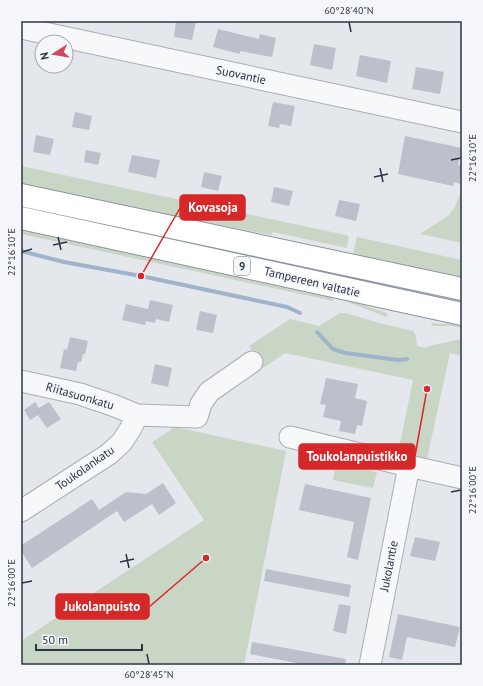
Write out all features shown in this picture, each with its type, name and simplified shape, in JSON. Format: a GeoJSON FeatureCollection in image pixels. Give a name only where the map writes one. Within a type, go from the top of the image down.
{"type":"FeatureCollection","features":[{"type":"Feature","properties":{"kind":"highway","name":"Tampereen valtatie"},"geometry":{"type":"LineString","coordinates":[[21,195],[462,289]]}},
{"type":"Feature","properties":{"kind":"highway","name":"Tampereen valtatie"},"geometry":{"type":"LineString","coordinates":[[21,218],[462,314]]}},
{"type":"Feature","properties":{"kind":"street","name":"Suovantie"},"geometry":{"type":"LineString","coordinates":[[21,28],[462,122]]}},
{"type":"Feature","properties":{"kind":"street"},"geometry":{"type":"LineString","coordinates":[[137,415],[197,417],[201,404],[209,392],[252,362]]}},
{"type":"Feature","properties":{"kind":"street","name":"Riitasuonkatu"},"geometry":{"type":"LineString","coordinates":[[21,381],[80,394],[137,415]]}},
{"type":"Feature","properties":{"kind":"street","name":"Toukolankatu"},"geometry":{"type":"LineString","coordinates":[[21,511],[109,454],[122,442],[137,415]]}},
{"type":"Feature","properties":{"kind":"street"},"geometry":{"type":"LineString","coordinates":[[290,436],[462,478]]}},
{"type":"Feature","properties":{"kind":"street","name":"Jukolantie"},"geometry":{"type":"LineString","coordinates":[[370,665],[409,466]]}},
{"type":"Feature","properties":{"kind":"green space"},"geometry":{"type":"Polygon","coordinates":[[[21,166],[346,235],[349,237],[347,248],[273,232],[271,235],[21,187],[21,166]]]}},
{"type":"Feature","properties":{"kind":"green space"},"geometry":{"type":"Polygon","coordinates":[[[462,188],[462,243],[420,234],[449,215],[455,207],[462,188]]]}},
{"type":"Feature","properties":{"kind":"green space"},"geometry":{"type":"Polygon","coordinates":[[[21,205],[339,272],[337,279],[21,212],[21,205]]]}},
{"type":"Feature","properties":{"kind":"green space"},"geometry":{"type":"Polygon","coordinates":[[[21,228],[333,296],[333,301],[21,234],[21,228]]]}},
{"type":"Feature","properties":{"kind":"green space"},"geometry":{"type":"Polygon","coordinates":[[[357,237],[462,260],[462,277],[353,254],[357,237]]]}},
{"type":"Feature","properties":{"kind":"green space"},"geometry":{"type":"Polygon","coordinates":[[[349,274],[462,298],[462,305],[347,280],[349,274]]]}},
{"type":"Feature","properties":{"kind":"green space"},"geometry":{"type":"Polygon","coordinates":[[[349,300],[387,313],[387,317],[350,303],[349,300]]]}},
{"type":"Feature","properties":{"kind":"green space"},"geometry":{"type":"Polygon","coordinates":[[[340,313],[346,313],[413,331],[416,336],[417,346],[425,348],[462,339],[462,356],[450,353],[427,459],[398,453],[413,380],[285,353],[263,368],[249,346],[290,319],[319,326],[340,313]]]}},
{"type":"Feature","properties":{"kind":"green space"},"geometry":{"type":"Polygon","coordinates":[[[462,322],[462,328],[452,326],[431,326],[432,323],[440,324],[462,322]]]}},
{"type":"Feature","properties":{"kind":"green space"},"geometry":{"type":"Polygon","coordinates":[[[175,427],[286,451],[244,665],[21,665],[21,641],[204,520],[152,442],[175,427]]]}},
{"type":"Feature","properties":{"kind":"green space"},"geometry":{"type":"Polygon","coordinates":[[[336,463],[377,472],[373,488],[333,480],[336,463]]]}},
{"type":"Feature","properties":{"kind":"building"},"geometry":{"type":"Polygon","coordinates":[[[176,21],[196,21],[192,40],[174,37],[176,21]]]}},
{"type":"Feature","properties":{"kind":"building"},"geometry":{"type":"Polygon","coordinates":[[[218,29],[259,39],[260,34],[276,38],[272,57],[240,51],[240,54],[213,47],[218,29]]]}},
{"type":"Feature","properties":{"kind":"building"},"geometry":{"type":"Polygon","coordinates":[[[314,44],[336,48],[332,70],[310,65],[314,44]]]}},
{"type":"Feature","properties":{"kind":"building"},"geometry":{"type":"Polygon","coordinates":[[[360,55],[391,61],[387,83],[356,76],[360,55]]]}},
{"type":"Feature","properties":{"kind":"building"},"geometry":{"type":"Polygon","coordinates":[[[416,67],[444,72],[440,94],[412,89],[416,67]]]}},
{"type":"Feature","properties":{"kind":"building"},"geometry":{"type":"Polygon","coordinates":[[[273,102],[295,106],[291,126],[280,124],[279,128],[268,126],[273,102]]]}},
{"type":"Feature","properties":{"kind":"building"},"geometry":{"type":"Polygon","coordinates":[[[75,112],[92,116],[89,130],[72,127],[75,112]]]}},
{"type":"Feature","properties":{"kind":"building"},"geometry":{"type":"Polygon","coordinates":[[[36,135],[54,139],[50,155],[33,152],[36,135]]]}},
{"type":"Feature","properties":{"kind":"building"},"geometry":{"type":"Polygon","coordinates":[[[405,136],[462,148],[458,165],[462,166],[460,184],[454,182],[453,186],[398,174],[405,136]]]}},
{"type":"Feature","properties":{"kind":"building"},"geometry":{"type":"Polygon","coordinates":[[[86,150],[101,153],[98,165],[84,162],[86,150]]]}},
{"type":"Feature","properties":{"kind":"building"},"geometry":{"type":"Polygon","coordinates":[[[132,155],[160,160],[156,178],[128,172],[132,155]]]}},
{"type":"Feature","properties":{"kind":"building"},"geometry":{"type":"Polygon","coordinates":[[[204,172],[222,176],[218,191],[201,187],[204,172]]]}},
{"type":"Feature","properties":{"kind":"building"},"geometry":{"type":"Polygon","coordinates":[[[274,187],[293,191],[289,206],[271,202],[274,187]]]}},
{"type":"Feature","properties":{"kind":"building"},"geometry":{"type":"Polygon","coordinates":[[[339,200],[360,204],[356,221],[335,216],[339,200]]]}},
{"type":"Feature","properties":{"kind":"building"},"geometry":{"type":"Polygon","coordinates":[[[150,300],[173,305],[169,322],[156,319],[155,323],[146,321],[145,325],[122,320],[126,304],[148,309],[150,300]]]}},
{"type":"Feature","properties":{"kind":"building"},"geometry":{"type":"Polygon","coordinates":[[[200,311],[217,315],[213,333],[196,330],[200,311]]]}},
{"type":"Feature","properties":{"kind":"building"},"geometry":{"type":"Polygon","coordinates":[[[70,337],[88,341],[85,354],[83,354],[81,362],[78,362],[76,371],[60,368],[64,349],[67,350],[70,337]]]}},
{"type":"Feature","properties":{"kind":"building"},"geometry":{"type":"Polygon","coordinates":[[[155,364],[172,368],[168,387],[151,383],[155,364]]]}},
{"type":"Feature","properties":{"kind":"building"},"geometry":{"type":"Polygon","coordinates":[[[326,378],[358,384],[355,398],[367,401],[362,426],[357,425],[355,434],[339,431],[341,421],[323,417],[326,405],[320,404],[326,378]]]}},
{"type":"Feature","properties":{"kind":"building"},"geometry":{"type":"Polygon","coordinates":[[[35,402],[39,408],[49,402],[61,419],[47,428],[38,415],[30,420],[24,410],[35,402]]]}},
{"type":"Feature","properties":{"kind":"building"},"geometry":{"type":"Polygon","coordinates":[[[163,483],[176,503],[159,515],[152,504],[124,522],[117,511],[32,568],[21,551],[21,546],[25,543],[92,499],[99,510],[126,492],[146,494],[163,483]]]}},
{"type":"Feature","properties":{"kind":"building"},"geometry":{"type":"Polygon","coordinates":[[[305,484],[371,498],[358,560],[347,557],[354,522],[299,510],[305,484]]]}},
{"type":"Feature","properties":{"kind":"building"},"geometry":{"type":"Polygon","coordinates":[[[415,537],[440,542],[435,561],[410,556],[415,537]]]}},
{"type":"Feature","properties":{"kind":"building"},"geometry":{"type":"Polygon","coordinates":[[[266,569],[351,585],[349,597],[264,581],[266,569]]]}},
{"type":"Feature","properties":{"kind":"building"},"geometry":{"type":"Polygon","coordinates":[[[339,604],[351,606],[346,634],[333,631],[339,604]]]}},
{"type":"Feature","properties":{"kind":"building"},"geometry":{"type":"Polygon","coordinates":[[[398,614],[460,627],[455,647],[407,637],[402,660],[389,657],[398,614]]]}},
{"type":"Feature","properties":{"kind":"building"},"geometry":{"type":"Polygon","coordinates":[[[252,642],[346,659],[345,665],[306,665],[250,654],[252,642]]]}},
{"type":"Feature","properties":{"kind":"waterway"},"geometry":{"type":"LineString","coordinates":[[21,251],[64,262],[141,276],[287,307],[300,313]]}},
{"type":"Feature","properties":{"kind":"waterway"},"geometry":{"type":"LineString","coordinates":[[317,332],[333,349],[345,353],[398,360],[407,359]]}},
{"type":"Feature","properties":{"kind":"place","name":"Kovasoja"},"geometry":{"type":"Point","coordinates":[141,276]}},
{"type":"Feature","properties":{"kind":"place","name":"Toukolanpuistikko"},"geometry":{"type":"Point","coordinates":[427,389]}},
{"type":"Feature","properties":{"kind":"place","name":"Jukolanpuisto"},"geometry":{"type":"Point","coordinates":[206,558]}}]}
